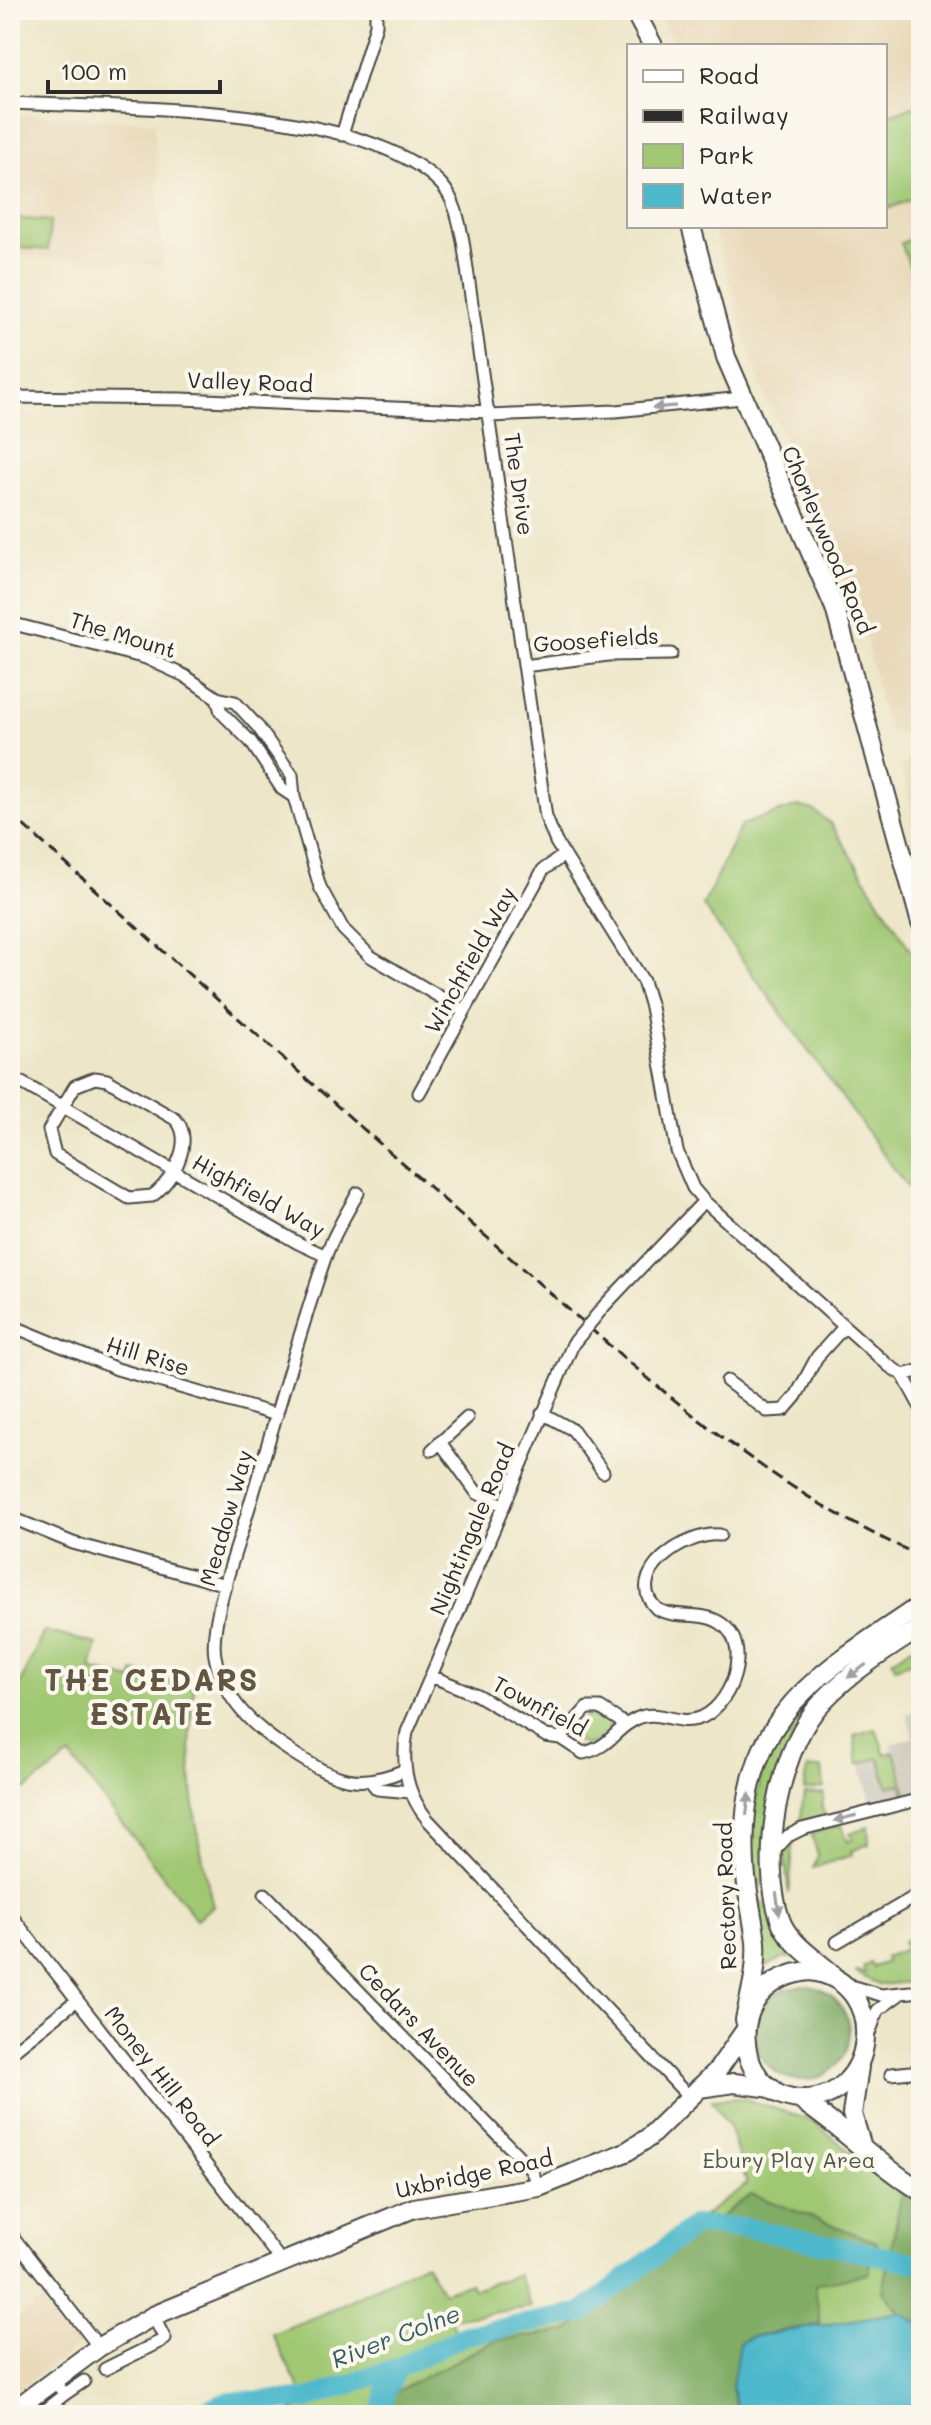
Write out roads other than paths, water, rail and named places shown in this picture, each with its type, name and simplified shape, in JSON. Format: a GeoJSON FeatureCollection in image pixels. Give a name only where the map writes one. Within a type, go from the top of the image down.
{"type":"FeatureCollection","features":[{"type":"Feature","properties":{"kind":"main road"},"geometry":{"type":"LineString","coordinates":[[634,10],[652,44]]}},
{"type":"Feature","properties":{"kind":"main road","name":"Chorleywood Road"},"geometry":{"type":"LineString","coordinates":[[691,228],[713,319],[742,398],[835,608],[921,923]]}},
{"type":"Feature","properties":{"kind":"main road","name":"Rectory Road"},"geometry":{"type":"LineString","coordinates":[[745,2026],[756,1958],[745,1875],[745,1829],[747,1802],[762,1751],[777,1722],[805,1686],[921,1605]]}},
{"type":"Feature","properties":{"kind":"main road"},"geometry":{"type":"LineString","coordinates":[[863,2150],[852,2114],[864,2045],[864,2016],[840,1980],[791,1939],[780,1920],[773,1852],[777,1796],[789,1756],[815,1711],[839,1685],[921,1627]]}},
{"type":"Feature","properties":{"kind":"main road"},"geometry":{"type":"LineString","coordinates":[[772,2088],[754,2067],[745,2026],[761,1991],[784,1975],[811,1971],[840,1980]]}},
{"type":"Feature","properties":{"kind":"main road","name":"Uxbridge Road"},"geometry":{"type":"LineString","coordinates":[[16,2408],[59,2387],[99,2347],[153,2316],[414,2208],[539,2187],[564,2180],[626,2152],[648,2138],[722,2066],[745,2026]]}},
{"type":"Feature","properties":{"kind":"main road"},"geometry":{"type":"LineString","coordinates":[[799,2099],[830,2092],[848,2080],[859,2064]]}},
{"type":"Feature","properties":{"kind":"main road"},"geometry":{"type":"LineString","coordinates":[[694,2093],[734,2083],[772,2088],[799,2099],[921,2191]]}},
{"type":"Feature","properties":{"kind":"street"},"geometry":{"type":"LineString","coordinates":[[342,135],[376,25],[376,10]]}},
{"type":"Feature","properties":{"kind":"street","name":"The Drive"},"geometry":{"type":"LineString","coordinates":[[10,103],[249,118],[342,135],[391,150],[422,168],[447,192],[463,241],[546,817],[564,855],[643,981],[658,1037],[677,1151],[688,1179],[704,1201]]}},
{"type":"Feature","properties":{"kind":"street","name":"Valley Road"},"geometry":{"type":"LineString","coordinates":[[10,397],[181,399],[489,414],[616,411],[742,398]]}},
{"type":"Feature","properties":{"kind":"street","name":"The Mount"},"geometry":{"type":"LineString","coordinates":[[10,623],[146,658],[185,676],[217,698],[235,702],[258,727],[292,775],[294,797],[320,887],[343,929],[370,956],[464,1011]]}},
{"type":"Feature","properties":{"kind":"street","name":"Goosefields"},"geometry":{"type":"LineString","coordinates":[[524,666],[608,655],[671,654]]}},
{"type":"Feature","properties":{"kind":"street","name":"Winchfield Way"},"geometry":{"type":"LineString","coordinates":[[419,1093],[543,870],[564,855]]}},
{"type":"Feature","properties":{"kind":"street","name":"Highfield Way"},"geometry":{"type":"LineString","coordinates":[[10,1076],[326,1256]]}},
{"type":"Feature","properties":{"kind":"street","name":"Highfield Way"},"geometry":{"type":"LineString","coordinates":[[102,1078],[175,1119],[181,1127],[184,1144],[172,1171],[156,1194],[133,1199],[59,1157],[53,1150],[49,1130],[78,1083],[102,1078]]}},
{"type":"Feature","properties":{"kind":"street","name":"Meadow Way"},"geometry":{"type":"LineString","coordinates":[[358,1193],[326,1256],[226,1585],[215,1654],[234,1702],[260,1729],[302,1759],[340,1777],[372,1783],[377,1789],[411,1792]]}},
{"type":"Feature","properties":{"kind":"street"},"geometry":{"type":"LineString","coordinates":[[704,1201],[844,1327],[903,1375],[921,1408]]}},
{"type":"Feature","properties":{"kind":"street","name":"Nightingale Road"},"geometry":{"type":"LineString","coordinates":[[694,2093],[428,1820],[411,1792],[405,1770],[407,1732],[573,1344],[605,1305],[704,1201]]}},
{"type":"Feature","properties":{"kind":"street","name":"Hill Rise"},"geometry":{"type":"LineString","coordinates":[[10,1325],[117,1369],[277,1415]]}},
{"type":"Feature","properties":{"kind":"street"},"geometry":{"type":"LineString","coordinates":[[727,1381],[767,1411],[784,1410],[801,1389],[817,1357],[844,1327]]}},
{"type":"Feature","properties":{"kind":"street"},"geometry":{"type":"LineString","coordinates":[[903,1375],[921,1370]]}},
{"type":"Feature","properties":{"kind":"street"},"geometry":{"type":"LineString","coordinates":[[542,1413],[573,1430],[603,1472]]}},
{"type":"Feature","properties":{"kind":"street"},"geometry":{"type":"LineString","coordinates":[[467,1418],[436,1446],[477,1493],[503,1505]]}},
{"type":"Feature","properties":{"kind":"street"},"geometry":{"type":"LineString","coordinates":[[10,1517],[73,1543],[226,1585]]}},
{"type":"Feature","properties":{"kind":"street"},"geometry":{"type":"LineString","coordinates":[[560,1738],[587,1708],[600,1708],[625,1724],[650,1715],[673,1721],[701,1718],[716,1710],[727,1695],[736,1656],[730,1630],[714,1619],[663,1612],[651,1603],[646,1587],[655,1567],[677,1546],[706,1534],[720,1535]]}},
{"type":"Feature","properties":{"kind":"street","name":"Townfield"},"geometry":{"type":"LineString","coordinates":[[431,1676],[477,1695],[546,1736],[560,1738],[577,1752],[594,1751],[605,1746],[625,1724]]}},
{"type":"Feature","properties":{"kind":"street"},"geometry":{"type":"LineString","coordinates":[[372,1783],[405,1770]]}},
{"type":"Feature","properties":{"kind":"street"},"geometry":{"type":"LineString","coordinates":[[773,1852],[788,1836],[802,1829],[921,1799]]}},
{"type":"Feature","properties":{"kind":"street"},"geometry":{"type":"LineString","coordinates":[[837,1942],[921,1893]]}},
{"type":"Feature","properties":{"kind":"street","name":"Cedars Avenue"},"geometry":{"type":"LineString","coordinates":[[265,1894],[530,2168],[539,2187]]}},
{"type":"Feature","properties":{"kind":"street","name":"Money Hill Road"},"geometry":{"type":"LineString","coordinates":[[10,1914],[282,2262]]}},
{"type":"Feature","properties":{"kind":"street"},"geometry":{"type":"LineString","coordinates":[[840,1980],[881,1995],[921,1991]]}},
{"type":"Feature","properties":{"kind":"street"},"geometry":{"type":"LineString","coordinates":[[864,2045],[878,2010],[900,1994]]}},
{"type":"Feature","properties":{"kind":"street"},"geometry":{"type":"LineString","coordinates":[[10,2053],[77,2000]]}},
{"type":"Feature","properties":{"kind":"street"},"geometry":{"type":"LineString","coordinates":[[891,2074],[921,2071]]}},
{"type":"Feature","properties":{"kind":"street"},"geometry":{"type":"LineString","coordinates":[[10,2233],[99,2347]]}},
{"type":"Feature","properties":{"kind":"street"},"geometry":{"type":"LineString","coordinates":[[105,2369],[165,2339],[153,2316]]}},
{"type":"Feature","properties":{"kind":"street","name":"Uxbridge Road"},"geometry":{"type":"LineString","coordinates":[[38,2415],[59,2387],[84,2381]]}},
{"type":"Feature","properties":{"kind":"water"},"geometry":{"type":"Polygon","coordinates":[[[900,2312],[921,2325],[921,2415],[738,2415],[732,2387],[739,2343],[751,2337],[900,2312]]]}},
{"type":"Feature","properties":{"kind":"waterway","name":"River Colne"},"geometry":{"type":"LineString","coordinates":[[194,2415],[230,2401],[305,2400],[399,2367],[466,2335],[582,2313],[695,2225],[747,2228],[921,2264]]}},
{"type":"Feature","properties":{"kind":"waterway"},"geometry":{"type":"LineString","coordinates":[[381,2415],[386,2391],[399,2367]]}},
{"type":"Feature","properties":{"kind":"railway"},"geometry":{"type":"LineString","coordinates":[[10,813],[646,1377],[750,1458],[805,1494],[861,1527],[921,1556]]}},
{"type":"Feature","properties":{"kind":"district","name":"THE CEDARS ESTATE"},"geometry":{"type":"Point","coordinates":[152,1698]}},
{"type":"Feature","properties":{"kind":"park label","name":"Ebury Play Area"},"geometry":{"type":"Point","coordinates":[789,2160]}}]}
